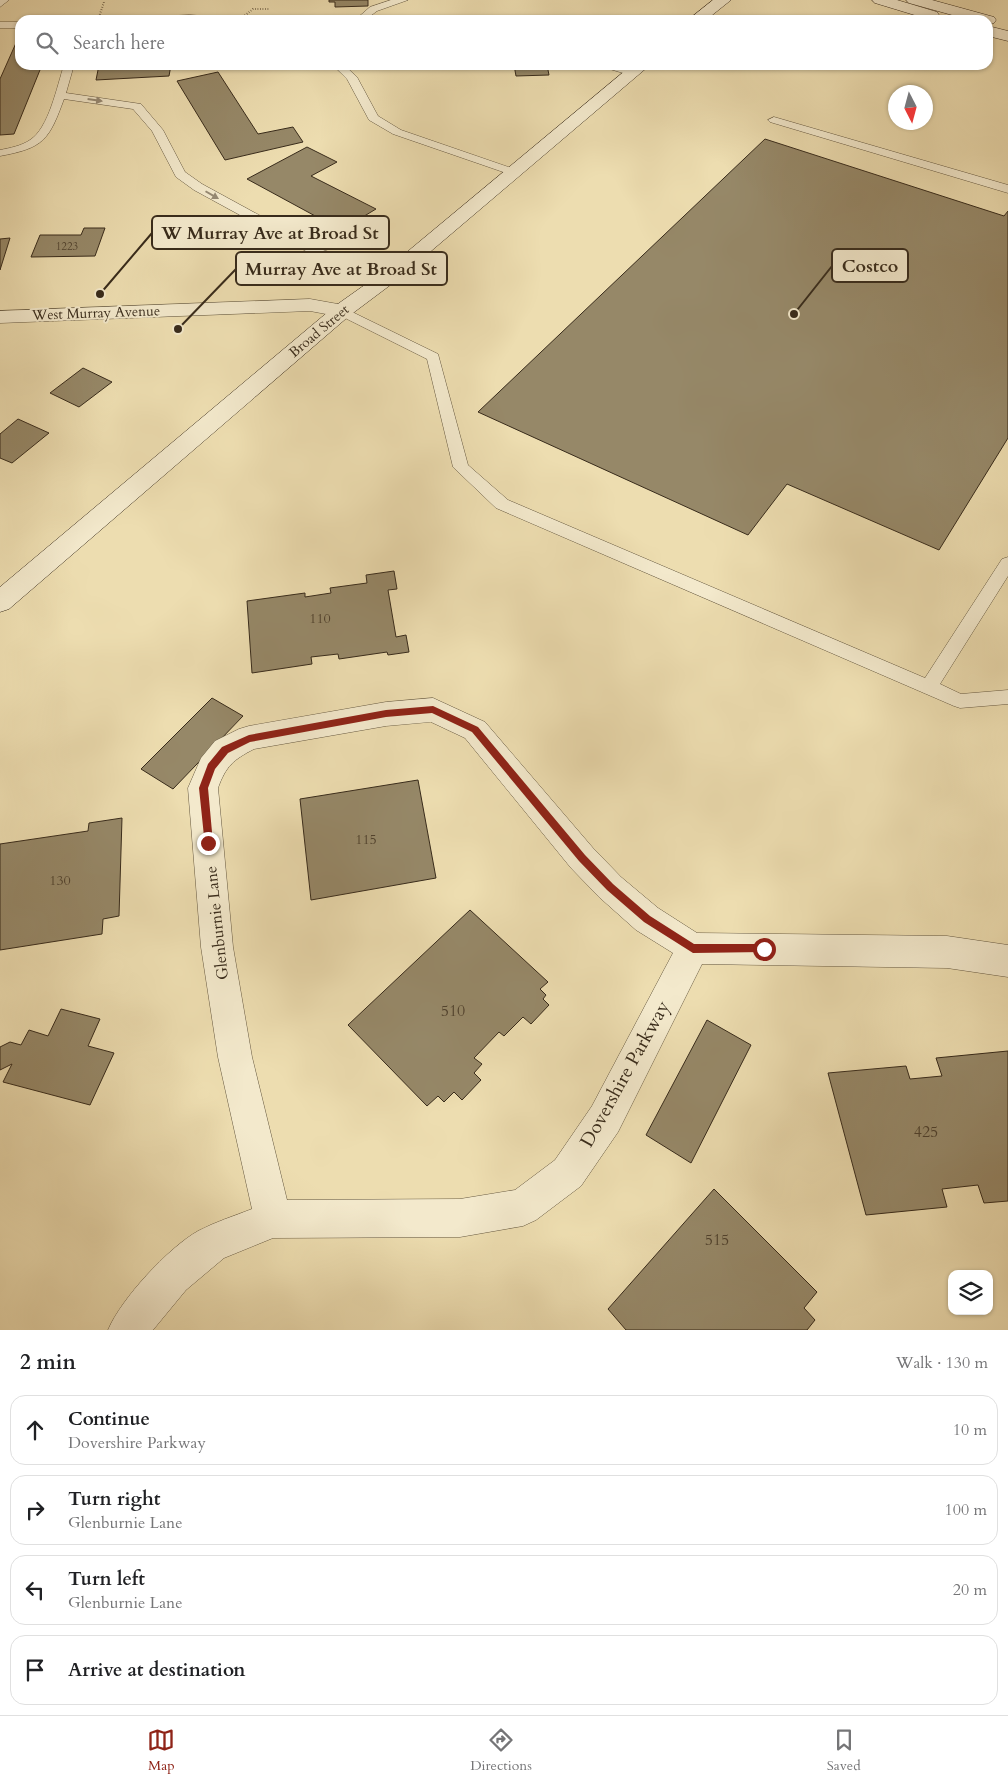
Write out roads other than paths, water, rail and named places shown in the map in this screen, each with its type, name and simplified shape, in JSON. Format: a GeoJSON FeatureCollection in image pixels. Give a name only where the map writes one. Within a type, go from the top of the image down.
{"type":"FeatureCollection","features":[{"type":"Feature","properties":{"kind":"street"},"geometry":{"type":"LineString","coordinates":[[703,15],[723,0]]}},
{"type":"Feature","properties":{"kind":"street"},"geometry":{"type":"LineString","coordinates":[[880,0],[932,15]]}},
{"type":"Feature","properties":{"kind":"street"},"geometry":{"type":"LineString","coordinates":[[914,0],[970,15]]}},
{"type":"Feature","properties":{"kind":"street"},"geometry":{"type":"LineString","coordinates":[[993,22],[1008,26]]}},
{"type":"Feature","properties":{"kind":"street"},"geometry":{"type":"LineString","coordinates":[[993,32],[1008,36]]}},
{"type":"Feature","properties":{"kind":"street","name":"Broad Street"},"geometry":{"type":"LineString","coordinates":[[0,602],[342,311],[390,276],[636,70]]}},
{"type":"Feature","properties":{"kind":"street","name":"West Murray Avenue"},"geometry":{"type":"LineString","coordinates":[[0,317],[310,305],[342,311]]}},
{"type":"Feature","properties":{"kind":"street","name":"Glenburnie Lane"},"geometry":{"type":"LineString","coordinates":[[273,1219],[235,1057],[217,947],[203,788],[211,767],[225,750],[249,738],[386,714],[433,710],[475,730],[582,858],[610,887],[647,919],[693,948]]}},
{"type":"Feature","properties":{"kind":"street"},"geometry":{"type":"LineString","coordinates":[[693,948],[947,952],[1008,961]]}},
{"type":"Feature","properties":{"kind":"street","name":"Dovershire Parkway"},"geometry":{"type":"LineString","coordinates":[[128,1330],[172,1276],[211,1245],[273,1219],[460,1218],[523,1207],[568,1173],[604,1119],[693,948]]}},
{"type":"Feature","properties":{"kind":"lane"},"geometry":{"type":"LineString","coordinates":[[0,4],[4,0]]}},
{"type":"Feature","properties":{"kind":"lane"},"geometry":{"type":"LineString","coordinates":[[364,15],[382,6],[403,0]]}},
{"type":"Feature","properties":{"kind":"lane"},"geometry":{"type":"LineString","coordinates":[[0,25],[15,26]]}},
{"type":"Feature","properties":{"kind":"lane"},"geometry":{"type":"LineString","coordinates":[[0,153],[23,150],[38,141],[45,134],[68,70]]}},
{"type":"Feature","properties":{"kind":"lane"},"geometry":{"type":"LineString","coordinates":[[345,70],[352,77],[373,118],[397,132],[513,172]]}},
{"type":"Feature","properties":{"kind":"lane"},"geometry":{"type":"LineString","coordinates":[[60,95],[137,106],[157,130],[180,174],[198,187],[242,213],[319,253],[390,276]]}},
{"type":"Feature","properties":{"kind":"lane"},"geometry":{"type":"LineString","coordinates":[[774,120],[1008,189]]}},
{"type":"Feature","properties":{"kind":"lane"},"geometry":{"type":"LineString","coordinates":[[342,311],[433,356],[461,467],[502,504],[960,701],[1008,696]]}},
{"type":"Feature","properties":{"kind":"lane"},"geometry":{"type":"LineString","coordinates":[[928,688],[1008,563]]}},
{"type":"Feature","properties":{"kind":"place","name":"W Murray Ave at Broad St"},"geometry":{"type":"Point","coordinates":[100,294]}},
{"type":"Feature","properties":{"kind":"place","name":"Costco"},"geometry":{"type":"Point","coordinates":[794,314]}},
{"type":"Feature","properties":{"kind":"place","name":"Murray Ave at Broad St"},"geometry":{"type":"Point","coordinates":[178,329]}}]}
